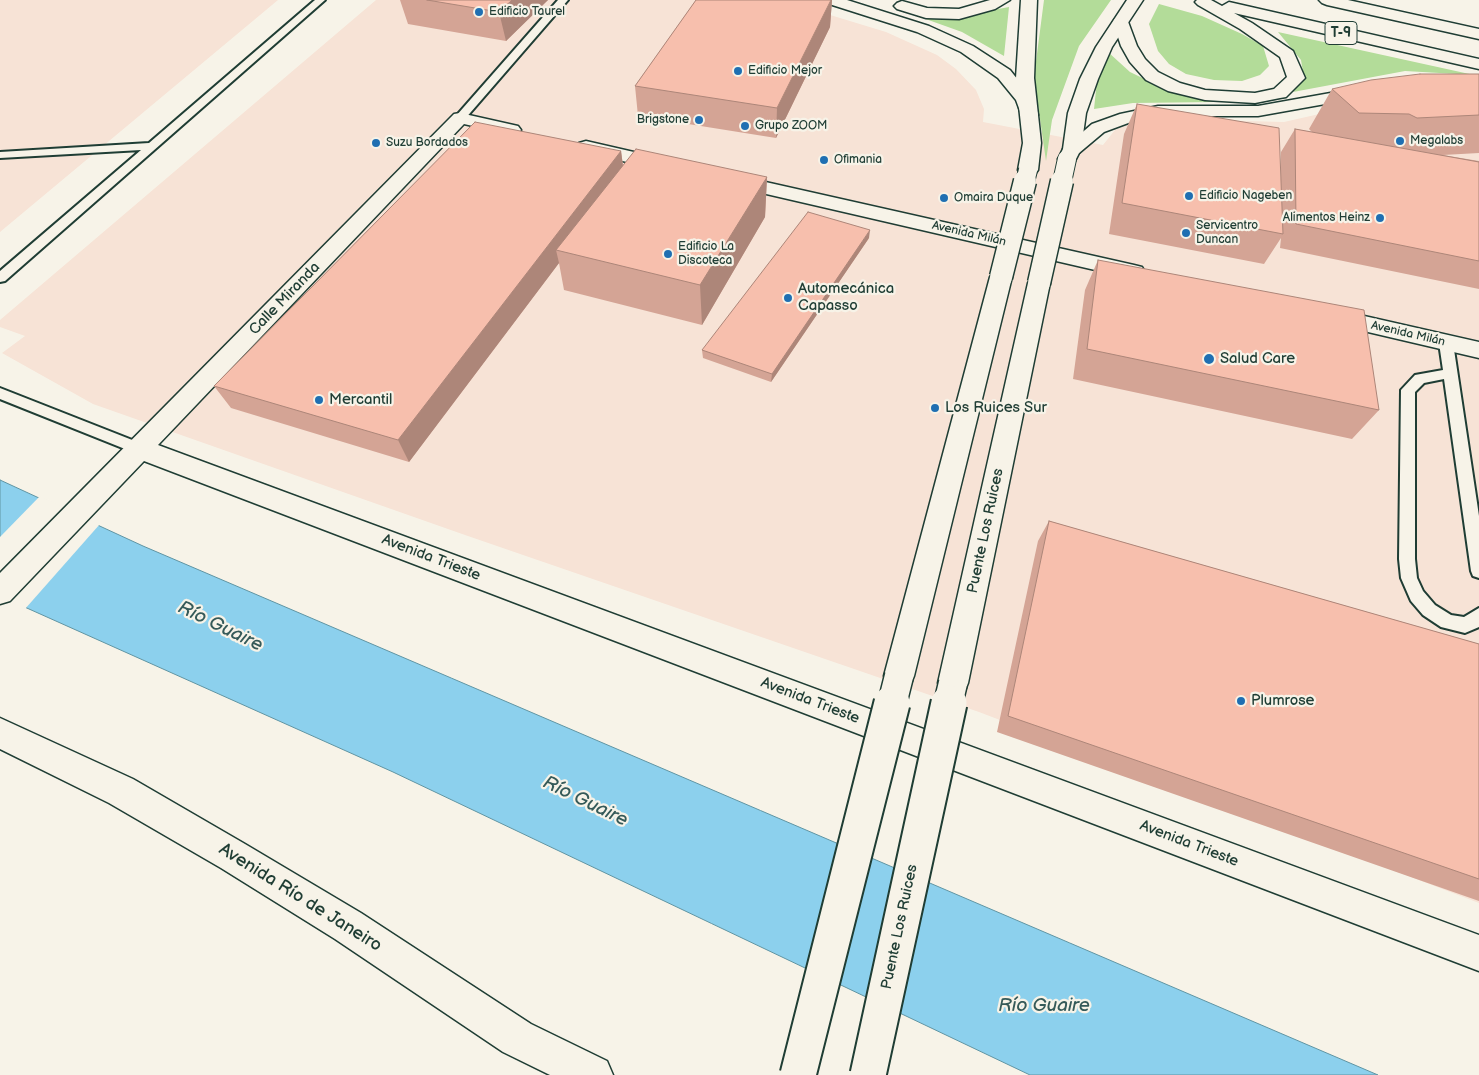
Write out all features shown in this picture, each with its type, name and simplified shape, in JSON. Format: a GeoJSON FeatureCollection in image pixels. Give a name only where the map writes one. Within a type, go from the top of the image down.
{"type":"FeatureCollection","features":[{"type":"Feature","properties":{"kind":"main road"},"geometry":{"type":"LineString","coordinates":[[831,0],[924,29],[967,49],[1004,74],[1025,100],[1029,115]]}},
{"type":"Feature","properties":{"kind":"main road"},"geometry":{"type":"LineString","coordinates":[[891,2],[926,13],[944,14],[972,11],[990,6],[1002,0]]}},
{"type":"Feature","properties":{"kind":"main road"},"geometry":{"type":"LineString","coordinates":[[798,1075],[1028,170],[1032,143],[1025,78],[1029,0]]}},
{"type":"Feature","properties":{"kind":"main road","name":"T-9"},"geometry":{"type":"LineString","coordinates":[[1327,0],[1479,34]]}},
{"type":"Feature","properties":{"kind":"main road"},"geometry":{"type":"LineString","coordinates":[[1366,0],[1404,3]]}},
{"type":"Feature","properties":{"kind":"main road","name":"Puente Los Ruices"},"geometry":{"type":"LineString","coordinates":[[868,1075],[1077,113],[1088,79],[1104,47],[1135,1]]}},
{"type":"Feature","properties":{"kind":"main road"},"geometry":{"type":"LineString","coordinates":[[1121,22],[1129,46],[1138,62],[1152,76],[1174,87],[1206,95],[1255,98],[1280,93],[1296,78],[1287,55],[1246,26],[1200,1]]}},
{"type":"Feature","properties":{"kind":"main road","name":"T-9"},"geometry":{"type":"LineString","coordinates":[[1200,1],[1479,64]]}},
{"type":"Feature","properties":{"kind":"main road"},"geometry":{"type":"LineString","coordinates":[[1069,154],[1098,128],[1126,118],[1158,112],[1258,111],[1380,90]]}},
{"type":"Feature","properties":{"kind":"main road"},"geometry":{"type":"LineString","coordinates":[[460,118],[527,134]]}},
{"type":"Feature","properties":{"kind":"main road","name":"Calle Miranda"},"geometry":{"type":"LineString","coordinates":[[0,592],[460,118]]}},
{"type":"Feature","properties":{"kind":"main road"},"geometry":{"type":"LineString","coordinates":[[566,142],[682,169]]}},
{"type":"Feature","properties":{"kind":"main road","name":"Avenida Milán"},"geometry":{"type":"LineString","coordinates":[[711,175],[1156,277]]}},
{"type":"Feature","properties":{"kind":"main road","name":"Avenida Milán"},"geometry":{"type":"LineString","coordinates":[[1310,312],[1479,350]]}},
{"type":"Feature","properties":{"kind":"main road","name":"Avenida Trieste"},"geometry":{"type":"LineString","coordinates":[[134,455],[1479,953]]}},
{"type":"Feature","properties":{"kind":"main road","name":"Avenida Río de Janeiro"},"geometry":{"type":"LineString","coordinates":[[0,733],[121,791],[348,926],[517,1038],[592,1075]]}},
{"type":"Feature","properties":{"kind":"lane"},"geometry":{"type":"LineString","coordinates":[[0,278],[320,0]]}},
{"type":"Feature","properties":{"kind":"lane","name":"Calle Miranda"},"geometry":{"type":"LineString","coordinates":[[460,118],[563,0]]}},
{"type":"Feature","properties":{"kind":"lane"},"geometry":{"type":"LineString","coordinates":[[0,155],[152,146]]}},
{"type":"Feature","properties":{"kind":"lane"},"geometry":{"type":"LineString","coordinates":[[1446,343],[1479,571]]}},
{"type":"Feature","properties":{"kind":"lane"},"geometry":{"type":"LineString","coordinates":[[1451,373],[1420,379],[1408,390],[1407,559],[1409,578],[1417,596],[1429,610],[1447,622],[1465,626],[1478,619],[1479,616]]}},
{"type":"Feature","properties":{"kind":"lane"},"geometry":{"type":"LineString","coordinates":[[0,393],[134,455]]}},
{"type":"Feature","properties":{"kind":"shaded area"},"geometry":{"type":"Polygon","coordinates":[[[0,0],[278,0],[0,232],[0,0]]]}},
{"type":"Feature","properties":{"kind":"shaded area"},"geometry":{"type":"Polygon","coordinates":[[[376,0],[781,0],[886,32],[937,55],[956,69],[976,90],[984,109],[983,122],[1103,145],[1115,130],[1134,122],[1167,119],[1284,122],[1359,105],[1479,98],[1479,903],[979,712],[465,535],[93,404],[2,353],[25,336],[0,327],[0,320],[376,0]]]}},
{"type":"Feature","properties":{"kind":"green space"},"geometry":{"type":"Polygon","coordinates":[[[1044,0],[1111,0],[1079,46],[1052,120],[1046,161],[1034,77],[1044,0]]]}},
{"type":"Feature","properties":{"kind":"green space"},"geometry":{"type":"Polygon","coordinates":[[[1159,4],[1202,16],[1242,34],[1263,46],[1269,66],[1260,75],[1242,81],[1214,80],[1186,74],[1169,64],[1158,51],[1149,24],[1159,4]]]}},
{"type":"Feature","properties":{"kind":"green space"},"geometry":{"type":"Polygon","coordinates":[[[1009,7],[1004,56],[962,32],[906,12],[955,17],[1009,7]]]}},
{"type":"Feature","properties":{"kind":"green space"},"geometry":{"type":"Polygon","coordinates":[[[1278,32],[1474,75],[1405,71],[1293,92],[1304,78],[1301,60],[1278,32]]]}},
{"type":"Feature","properties":{"kind":"green space"},"geometry":{"type":"Polygon","coordinates":[[[1108,52],[1130,72],[1159,86],[1215,102],[1133,103],[1094,109],[1097,81],[1108,52]]]}},
{"type":"Feature","properties":{"kind":"water","name":"Río Guaire"},"geometry":{"type":"Polygon","coordinates":[[[0,480],[143,546],[1378,1075],[1030,1075],[393,772],[0,596],[0,480]]]}},
{"type":"Feature","properties":{"kind":"pier"},"geometry":{"type":"Polygon","coordinates":[[[40,496],[100,524],[25,609],[0,598],[0,537],[40,496]]]}},
{"type":"Feature","properties":{"kind":"building"},"geometry":{"type":"Polygon","coordinates":[[[427,0],[512,0],[499,12],[427,0]]]}},
{"type":"Feature","properties":{"kind":"building","name":"Edificio Mejor"},"geometry":{"type":"Polygon","coordinates":[[[696,0],[831,0],[777,108],[635,86],[696,0]]]}},
{"type":"Feature","properties":{"kind":"building"},"geometry":{"type":"Polygon","coordinates":[[[1420,74],[1479,74],[1479,115],[1417,118],[1409,114],[1359,113],[1332,89],[1371,80],[1420,74]]]}},
{"type":"Feature","properties":{"kind":"building","name":"Edificio Nageben"},"geometry":{"type":"Polygon","coordinates":[[[1137,104],[1279,128],[1283,234],[1122,203],[1137,104]]]}},
{"type":"Feature","properties":{"kind":"building"},"geometry":{"type":"Polygon","coordinates":[[[475,122],[621,151],[398,440],[214,386],[475,122]]]}},
{"type":"Feature","properties":{"kind":"building","name":"Alimentos Heinz"},"geometry":{"type":"Polygon","coordinates":[[[1295,129],[1479,162],[1479,261],[1296,224],[1295,129]]]}},
{"type":"Feature","properties":{"kind":"building"},"geometry":{"type":"Polygon","coordinates":[[[636,149],[767,177],[700,285],[556,250],[636,149]]]}},
{"type":"Feature","properties":{"kind":"building","name":"Automecánica Capasso"},"geometry":{"type":"Polygon","coordinates":[[[808,212],[870,230],[772,374],[702,350],[808,212]]]}},
{"type":"Feature","properties":{"kind":"building"},"geometry":{"type":"Polygon","coordinates":[[[1098,260],[1364,310],[1379,410],[1087,349],[1098,260]]]}},
{"type":"Feature","properties":{"kind":"building","name":"Plumrose"},"geometry":{"type":"Polygon","coordinates":[[[1049,521],[1479,644],[1479,879],[1008,716],[1049,521]]]}},
{"type":"Feature","properties":{"kind":"place","name":"Edificio Taurel"},"geometry":{"type":"Point","coordinates":[479,12]}},
{"type":"Feature","properties":{"kind":"place","name":"Edificio Mejor"},"geometry":{"type":"Point","coordinates":[738,71]}},
{"type":"Feature","properties":{"kind":"place","name":"Brigstone"},"geometry":{"type":"Point","coordinates":[699,120]}},
{"type":"Feature","properties":{"kind":"place","name":"Grupo ZOOM"},"geometry":{"type":"Point","coordinates":[745,126]}},
{"type":"Feature","properties":{"kind":"place","name":"Megalabs"},"geometry":{"type":"Point","coordinates":[1400,141]}},
{"type":"Feature","properties":{"kind":"place","name":"Suzu Bordados"},"geometry":{"type":"Point","coordinates":[376,143]}},
{"type":"Feature","properties":{"kind":"place","name":"Ofimania"},"geometry":{"type":"Point","coordinates":[824,160]}},
{"type":"Feature","properties":{"kind":"place","name":"Edificio Nageben"},"geometry":{"type":"Point","coordinates":[1189,196]}},
{"type":"Feature","properties":{"kind":"place","name":"Omaira Duque"},"geometry":{"type":"Point","coordinates":[944,198]}},
{"type":"Feature","properties":{"kind":"place","name":"Alimentos Heinz"},"geometry":{"type":"Point","coordinates":[1380,218]}},
{"type":"Feature","properties":{"kind":"place","name":"Servicentro Duncan"},"geometry":{"type":"Point","coordinates":[1186,233]}},
{"type":"Feature","properties":{"kind":"place","name":"Edificio La Discoteca"},"geometry":{"type":"Point","coordinates":[668,254]}},
{"type":"Feature","properties":{"kind":"place","name":"Automecánica Capasso"},"geometry":{"type":"Point","coordinates":[788,298]}},
{"type":"Feature","properties":{"kind":"place","name":"Salud Care"},"geometry":{"type":"Point","coordinates":[1209,359]}},
{"type":"Feature","properties":{"kind":"place","name":"Mercantil"},"geometry":{"type":"Point","coordinates":[319,400]}},
{"type":"Feature","properties":{"kind":"place","name":"Los Ruices Sur"},"geometry":{"type":"Point","coordinates":[935,408]}},
{"type":"Feature","properties":{"kind":"place","name":"Plumrose"},"geometry":{"type":"Point","coordinates":[1241,701]}}]}
